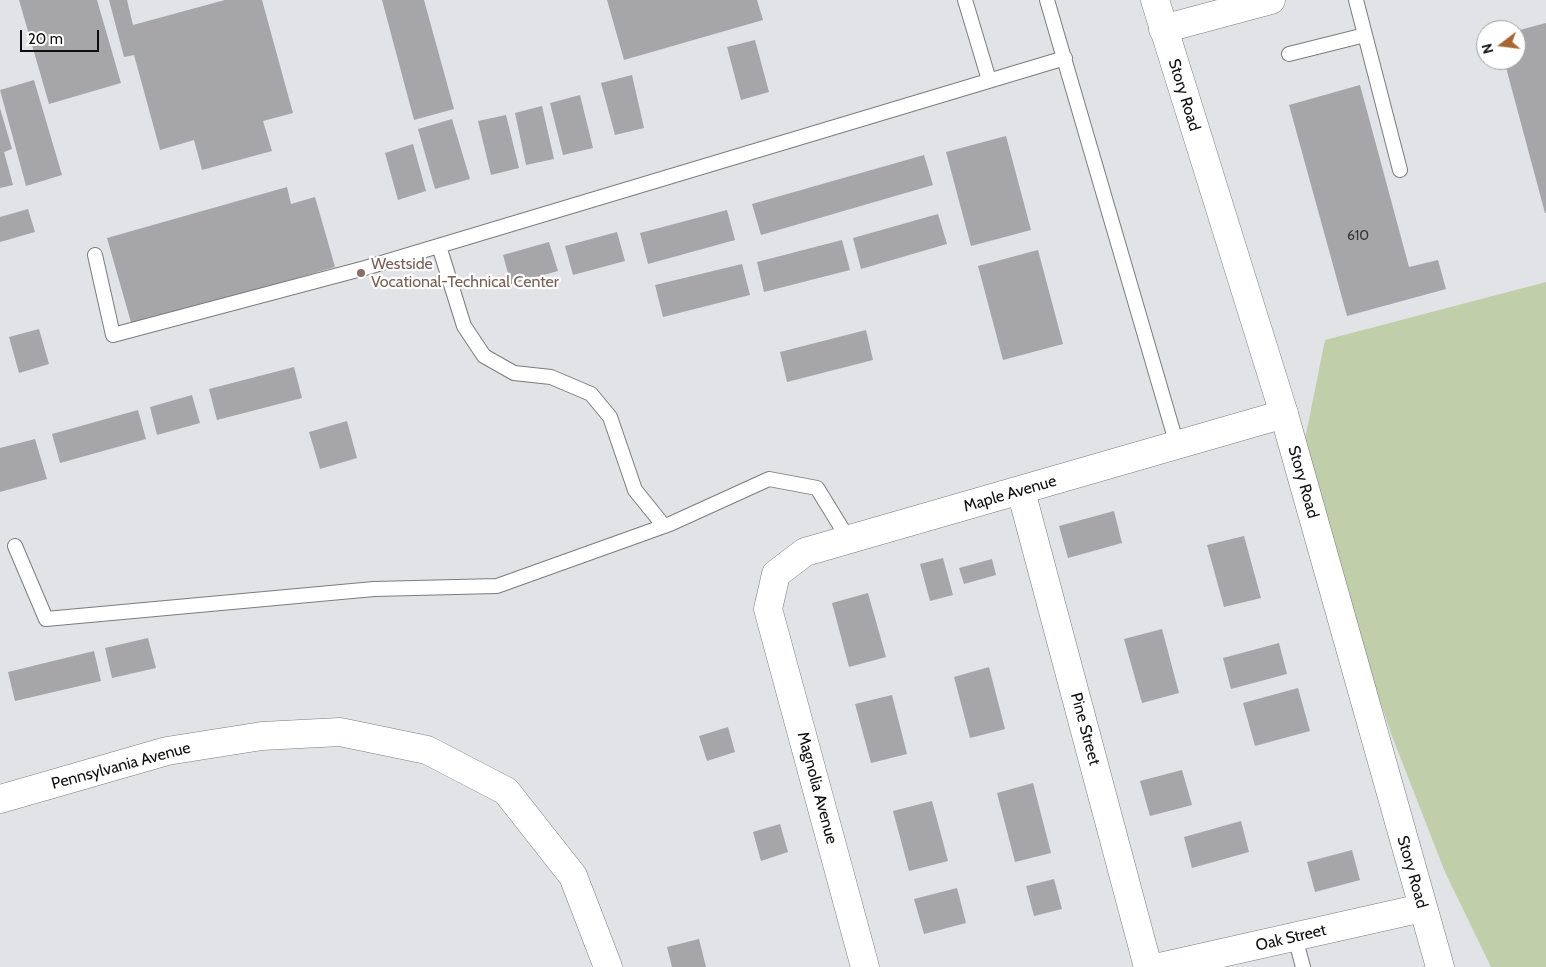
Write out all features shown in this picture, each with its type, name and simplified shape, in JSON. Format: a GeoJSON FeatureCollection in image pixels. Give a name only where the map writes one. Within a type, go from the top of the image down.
{"type":"FeatureCollection","features":[{"type":"Feature","properties":{"kind":"street","name":"Story Road"},"geometry":{"type":"LineString","coordinates":[[1155,0],[1284,414],[1440,967]]}},
{"type":"Feature","properties":{"kind":"street"},"geometry":{"type":"LineString","coordinates":[[1163,30],[1271,0]]}},
{"type":"Feature","properties":{"kind":"street","name":"Maple Avenue"},"geometry":{"type":"LineString","coordinates":[[768,609],[776,574],[805,552],[1284,414]]}},
{"type":"Feature","properties":{"kind":"street","name":"Pine Street"},"geometry":{"type":"LineString","coordinates":[[1021,491],[1148,967]]}},
{"type":"Feature","properties":{"kind":"street","name":"Magnolia Avenue"},"geometry":{"type":"LineString","coordinates":[[768,609],[865,967]]}},
{"type":"Feature","properties":{"kind":"street","name":"Pennsylvania Avenue"},"geometry":{"type":"LineString","coordinates":[[0,799],[167,751],[262,736],[340,732],[427,750],[506,791],[573,876],[608,967]]}},
{"type":"Feature","properties":{"kind":"street","name":"Oak Street"},"geometry":{"type":"LineString","coordinates":[[1160,967],[1422,908]]}},
{"type":"Feature","properties":{"kind":"lane"},"geometry":{"type":"LineString","coordinates":[[965,0],[989,80]]}},
{"type":"Feature","properties":{"kind":"lane"},"geometry":{"type":"LineString","coordinates":[[1047,0],[1177,445]]}},
{"type":"Feature","properties":{"kind":"lane"},"geometry":{"type":"LineString","coordinates":[[1356,0],[1400,170]]}},
{"type":"Feature","properties":{"kind":"lane"},"geometry":{"type":"LineString","coordinates":[[1289,54],[1365,35]]}},
{"type":"Feature","properties":{"kind":"lane"},"geometry":{"type":"LineString","coordinates":[[95,255],[114,335],[366,268],[1064,58]]}},
{"type":"Feature","properties":{"kind":"lane"},"geometry":{"type":"LineString","coordinates":[[438,246],[464,326],[484,356],[514,373],[551,378],[591,394],[610,417],[635,490],[664,526]]}},
{"type":"Feature","properties":{"kind":"lane"},"geometry":{"type":"LineString","coordinates":[[15,546],[46,619],[374,589],[497,586],[664,526],[769,479],[817,488],[849,540]]}},
{"type":"Feature","properties":{"kind":"lane"},"geometry":{"type":"LineString","coordinates":[[1295,937],[1303,967]]}},
{"type":"Feature","properties":{"kind":"green space"},"geometry":{"type":"Polygon","coordinates":[[[1546,282],[1546,967],[1491,967],[1445,872],[1392,736],[1335,571],[1301,459],[1325,340],[1546,282]]]}},
{"type":"Feature","properties":{"kind":"building"},"geometry":{"type":"Polygon","coordinates":[[[19,0],[97,0],[121,83],[49,104],[19,0]]]}},
{"type":"Feature","properties":{"kind":"building"},"geometry":{"type":"Polygon","coordinates":[[[109,0],[127,0],[133,25],[225,0],[262,0],[293,113],[263,121],[272,151],[202,170],[194,140],[160,150],[134,55],[124,57],[109,0]]]}},
{"type":"Feature","properties":{"kind":"building"},"geometry":{"type":"Polygon","coordinates":[[[382,0],[424,0],[454,109],[414,120],[382,0]]]}},
{"type":"Feature","properties":{"kind":"building"},"geometry":{"type":"Polygon","coordinates":[[[607,0],[757,0],[763,20],[624,60],[607,0]]]}},
{"type":"Feature","properties":{"kind":"building"},"geometry":{"type":"Polygon","coordinates":[[[1546,23],[1546,213],[1507,70],[1526,70],[1526,28],[1546,23]]]}},
{"type":"Feature","properties":{"kind":"building"},"geometry":{"type":"Polygon","coordinates":[[[755,40],[769,92],[741,100],[727,47],[755,40]]]}},
{"type":"Feature","properties":{"kind":"building"},"geometry":{"type":"Polygon","coordinates":[[[632,75],[644,128],[615,135],[601,83],[632,75]]]}},
{"type":"Feature","properties":{"kind":"building"},"geometry":{"type":"Polygon","coordinates":[[[34,80],[62,175],[26,186],[0,90],[34,80]]]}},
{"type":"Feature","properties":{"kind":"building"},"geometry":{"type":"Polygon","coordinates":[[[1360,85],[1409,267],[1438,260],[1446,289],[1347,316],[1289,105],[1360,85]]]}},
{"type":"Feature","properties":{"kind":"building"},"geometry":{"type":"Polygon","coordinates":[[[580,95],[593,148],[563,155],[550,103],[580,95]]]}},
{"type":"Feature","properties":{"kind":"building"},"geometry":{"type":"Polygon","coordinates":[[[542,106],[554,159],[526,165],[515,113],[542,106]]]}},
{"type":"Feature","properties":{"kind":"building"},"geometry":{"type":"Polygon","coordinates":[[[0,108],[12,149],[4,152],[13,185],[0,188],[0,108]]]}},
{"type":"Feature","properties":{"kind":"building"},"geometry":{"type":"Polygon","coordinates":[[[506,115],[519,168],[491,175],[478,121],[506,115]]]}},
{"type":"Feature","properties":{"kind":"building"},"geometry":{"type":"Polygon","coordinates":[[[452,119],[470,179],[435,189],[418,129],[452,119]]]}},
{"type":"Feature","properties":{"kind":"building"},"geometry":{"type":"Polygon","coordinates":[[[1006,136],[1031,230],[971,246],[946,152],[1006,136]]]}},
{"type":"Feature","properties":{"kind":"building"},"geometry":{"type":"Polygon","coordinates":[[[413,144],[426,191],[398,200],[385,153],[413,144]]]}},
{"type":"Feature","properties":{"kind":"building"},"geometry":{"type":"Polygon","coordinates":[[[924,155],[933,185],[761,235],[752,204],[924,155]]]}},
{"type":"Feature","properties":{"kind":"building"},"geometry":{"type":"Polygon","coordinates":[[[287,187],[291,204],[315,197],[335,267],[132,326],[107,238],[287,187]]]}},
{"type":"Feature","properties":{"kind":"building"},"geometry":{"type":"Polygon","coordinates":[[[28,209],[35,232],[0,242],[0,217],[28,209]]]}},
{"type":"Feature","properties":{"kind":"building"},"geometry":{"type":"Polygon","coordinates":[[[727,210],[735,240],[648,264],[640,233],[727,210]]]}},
{"type":"Feature","properties":{"kind":"building"},"geometry":{"type":"Polygon","coordinates":[[[938,214],[947,244],[861,269],[853,238],[938,214]]]}},
{"type":"Feature","properties":{"kind":"building"},"geometry":{"type":"Polygon","coordinates":[[[617,232],[625,261],[573,275],[565,246],[617,232]]]}},
{"type":"Feature","properties":{"kind":"building"},"geometry":{"type":"Polygon","coordinates":[[[842,240],[850,270],[764,292],[757,262],[842,240]]]}},
{"type":"Feature","properties":{"kind":"building"},"geometry":{"type":"Polygon","coordinates":[[[549,242],[558,271],[511,284],[503,255],[549,242]]]}},
{"type":"Feature","properties":{"kind":"building"},"geometry":{"type":"Polygon","coordinates":[[[1038,250],[1063,344],[1003,360],[978,266],[1038,250]]]}},
{"type":"Feature","properties":{"kind":"building"},"geometry":{"type":"Polygon","coordinates":[[[742,264],[750,295],[663,317],[655,285],[742,264]]]}},
{"type":"Feature","properties":{"kind":"building"},"geometry":{"type":"Polygon","coordinates":[[[39,329],[49,364],[19,373],[9,337],[39,329]]]}},
{"type":"Feature","properties":{"kind":"building"},"geometry":{"type":"Polygon","coordinates":[[[866,330],[873,360],[787,382],[780,352],[866,330]]]}},
{"type":"Feature","properties":{"kind":"building"},"geometry":{"type":"Polygon","coordinates":[[[294,367],[302,398],[217,420],[209,389],[294,367]]]}},
{"type":"Feature","properties":{"kind":"building"},"geometry":{"type":"Polygon","coordinates":[[[192,395],[200,423],[157,435],[150,407],[192,395]]]}},
{"type":"Feature","properties":{"kind":"building"},"geometry":{"type":"Polygon","coordinates":[[[138,410],[146,439],[60,463],[52,434],[138,410]]]}},
{"type":"Feature","properties":{"kind":"building"},"geometry":{"type":"Polygon","coordinates":[[[347,421],[357,458],[320,469],[309,432],[347,421]]]}},
{"type":"Feature","properties":{"kind":"building"},"geometry":{"type":"Polygon","coordinates":[[[35,439],[47,479],[0,492],[0,448],[35,439]]]}},
{"type":"Feature","properties":{"kind":"building"},"geometry":{"type":"Polygon","coordinates":[[[1114,511],[1122,543],[1068,558],[1059,526],[1114,511]]]}},
{"type":"Feature","properties":{"kind":"building"},"geometry":{"type":"Polygon","coordinates":[[[1244,536],[1261,598],[1224,607],[1207,545],[1244,536]]]}},
{"type":"Feature","properties":{"kind":"building"},"geometry":{"type":"Polygon","coordinates":[[[943,558],[953,595],[930,601],[920,564],[943,558]]]}},
{"type":"Feature","properties":{"kind":"building"},"geometry":{"type":"Polygon","coordinates":[[[992,559],[996,575],[964,584],[959,568],[992,559]]]}},
{"type":"Feature","properties":{"kind":"building"},"geometry":{"type":"Polygon","coordinates":[[[868,593],[886,657],[849,667],[832,603],[868,593]]]}},
{"type":"Feature","properties":{"kind":"building"},"geometry":{"type":"Polygon","coordinates":[[[1162,629],[1179,693],[1142,703],[1124,639],[1162,629]]]}},
{"type":"Feature","properties":{"kind":"building"},"geometry":{"type":"Polygon","coordinates":[[[148,638],[156,668],[112,678],[105,648],[148,638]]]}},
{"type":"Feature","properties":{"kind":"building"},"geometry":{"type":"Polygon","coordinates":[[[1279,643],[1287,674],[1231,689],[1223,658],[1279,643]]]}},
{"type":"Feature","properties":{"kind":"building"},"geometry":{"type":"Polygon","coordinates":[[[94,651],[101,681],[15,701],[8,672],[94,651]]]}},
{"type":"Feature","properties":{"kind":"building"},"geometry":{"type":"Polygon","coordinates":[[[989,667],[1005,729],[970,738],[954,677],[989,667]]]}},
{"type":"Feature","properties":{"kind":"building"},"geometry":{"type":"Polygon","coordinates":[[[1298,688],[1310,731],[1255,746],[1243,703],[1298,688]]]}},
{"type":"Feature","properties":{"kind":"building"},"geometry":{"type":"Polygon","coordinates":[[[892,695],[907,754],[871,763],[855,704],[892,695]]]}},
{"type":"Feature","properties":{"kind":"building"},"geometry":{"type":"Polygon","coordinates":[[[728,727],[735,752],[707,761],[699,736],[728,727]]]}},
{"type":"Feature","properties":{"kind":"building"},"geometry":{"type":"Polygon","coordinates":[[[1182,770],[1192,805],[1150,816],[1140,781],[1182,770]]]}},
{"type":"Feature","properties":{"kind":"building"},"geometry":{"type":"Polygon","coordinates":[[[1033,783],[1051,853],[1015,862],[997,793],[1033,783]]]}},
{"type":"Feature","properties":{"kind":"building"},"geometry":{"type":"Polygon","coordinates":[[[932,801],[948,861],[909,871],[893,811],[932,801]]]}},
{"type":"Feature","properties":{"kind":"building"},"geometry":{"type":"Polygon","coordinates":[[[1241,821],[1249,852],[1192,868],[1184,837],[1241,821]]]}},
{"type":"Feature","properties":{"kind":"building"},"geometry":{"type":"Polygon","coordinates":[[[780,824],[788,852],[761,861],[753,832],[780,824]]]}},
{"type":"Feature","properties":{"kind":"building"},"geometry":{"type":"Polygon","coordinates":[[[1352,850],[1360,880],[1315,892],[1307,862],[1352,850]]]}},
{"type":"Feature","properties":{"kind":"building"},"geometry":{"type":"Polygon","coordinates":[[[1054,879],[1062,909],[1034,916],[1026,886],[1054,879]]]}},
{"type":"Feature","properties":{"kind":"building"},"geometry":{"type":"Polygon","coordinates":[[[957,888],[966,923],[924,934],[914,899],[957,888]]]}},
{"type":"Feature","properties":{"kind":"building"},"geometry":{"type":"Polygon","coordinates":[[[699,939],[706,967],[672,967],[667,947],[699,939]]]}},
{"type":"Feature","properties":{"kind":"place","name":"Westside Vocational-Technical Center"},"geometry":{"type":"Point","coordinates":[361,273]}}]}
